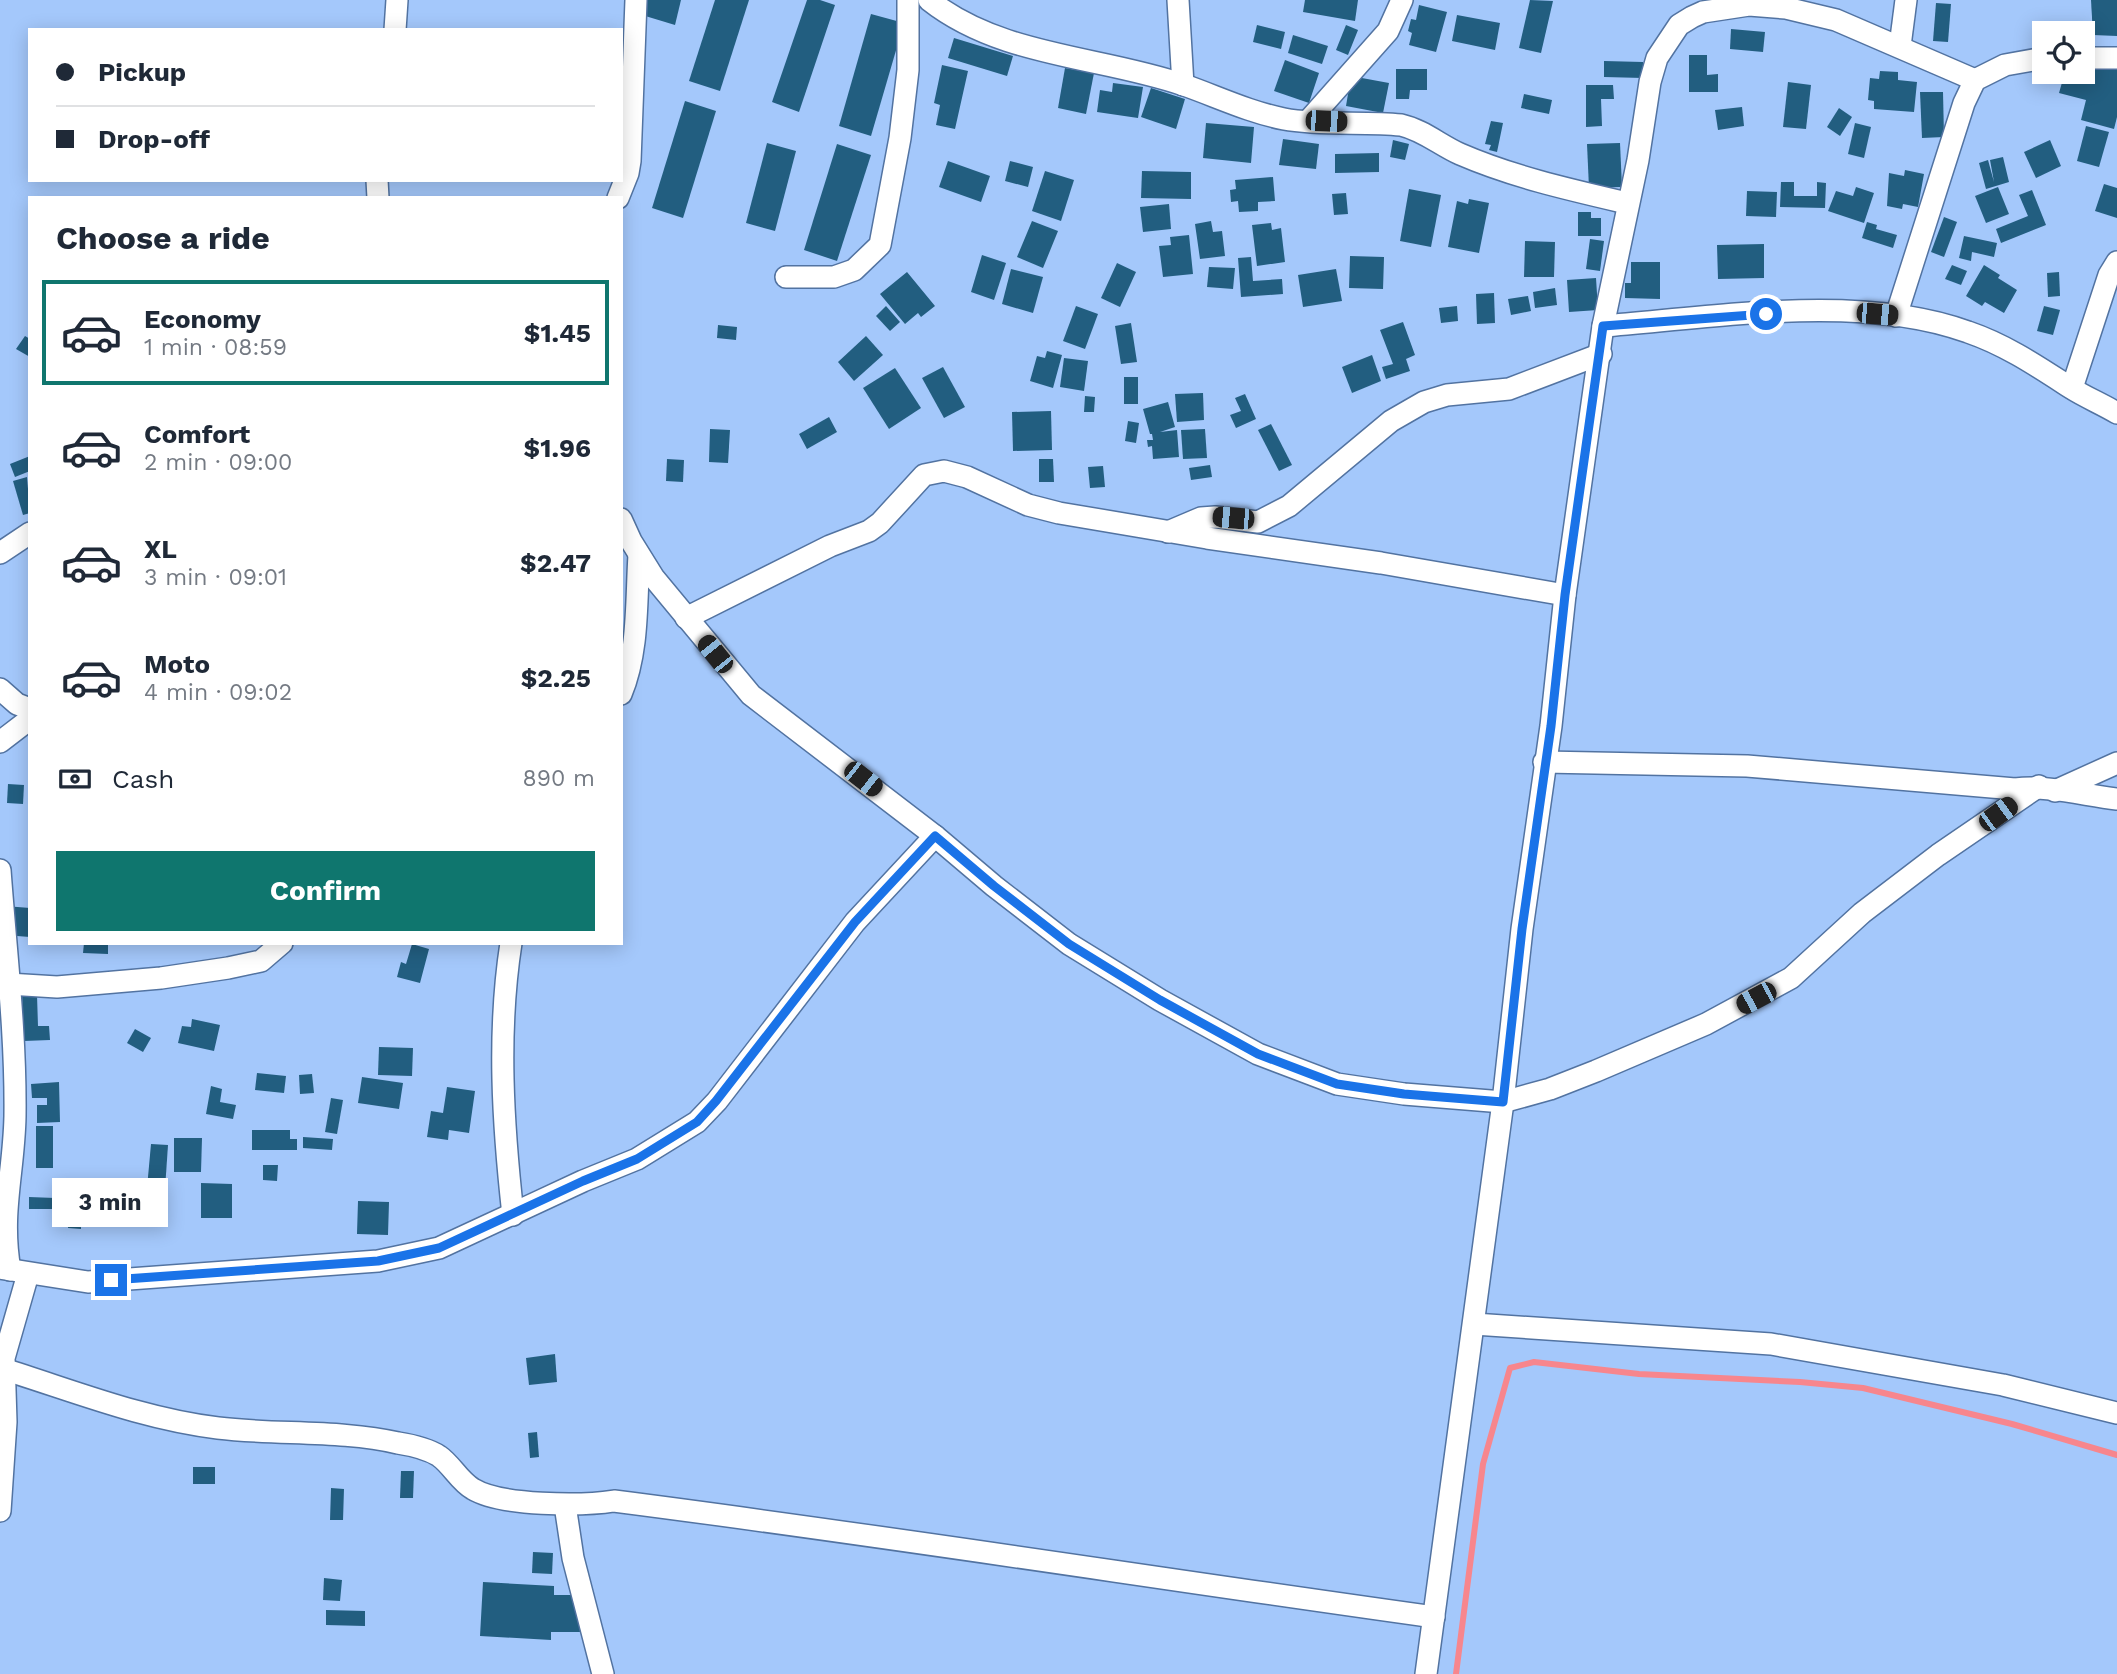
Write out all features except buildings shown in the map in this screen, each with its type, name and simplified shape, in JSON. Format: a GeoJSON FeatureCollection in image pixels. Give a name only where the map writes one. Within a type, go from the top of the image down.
{"type":"FeatureCollection","features":[{"type":"Feature","properties":{"kind":"street"},"geometry":{"type":"LineString","coordinates":[[395,28],[397,0]]}},
{"type":"Feature","properties":{"kind":"street"},"geometry":{"type":"LineString","coordinates":[[619,196],[630,161],[636,0]]}},
{"type":"Feature","properties":{"kind":"street"},"geometry":{"type":"LineString","coordinates":[[786,277],[834,277],[854,270],[880,245],[900,138],[908,70],[908,0]]}},
{"type":"Feature","properties":{"kind":"street"},"geometry":{"type":"LineString","coordinates":[[929,0],[947,14],[978,30],[1036,49],[1183,85],[1225,102],[1287,120],[1401,125],[1459,153],[1539,182],[1627,203]]}},
{"type":"Feature","properties":{"kind":"street"},"geometry":{"type":"LineString","coordinates":[[1178,0],[1183,85]]}},
{"type":"Feature","properties":{"kind":"street"},"geometry":{"type":"LineString","coordinates":[[1309,120],[1388,31],[1402,0]]}},
{"type":"Feature","properties":{"kind":"street"},"geometry":{"type":"LineString","coordinates":[[1900,46],[1906,0]]}},
{"type":"Feature","properties":{"kind":"street"},"geometry":{"type":"LineString","coordinates":[[1426,1674],[1503,1102],[1522,929],[1551,726],[1565,595],[1603,326],[1657,58],[1679,25],[1703,6],[1749,5],[1786,8],[1836,20],[1975,80]]}},
{"type":"Feature","properties":{"kind":"street"},"geometry":{"type":"LineString","coordinates":[[2095,58],[2117,58]]}},
{"type":"Feature","properties":{"kind":"street"},"geometry":{"type":"LineString","coordinates":[[1896,316],[1964,103],[1975,80],[2005,65],[2032,60]]}},
{"type":"Feature","properties":{"kind":"street"},"geometry":{"type":"LineString","coordinates":[[2071,388],[2109,275],[2117,262]]}},
{"type":"Feature","properties":{"kind":"street"},"geometry":{"type":"LineString","coordinates":[[1603,326],[1839,311],[1936,322],[1968,331],[2013,350],[2117,414]]}},
{"type":"Feature","properties":{"kind":"street"},"geometry":{"type":"LineString","coordinates":[[1168,532],[1201,518],[1258,522],[1289,506],[1391,421],[1424,402],[1447,395],[1509,390],[1601,355]]}},
{"type":"Feature","properties":{"kind":"street"},"geometry":{"type":"LineString","coordinates":[[686,618],[830,546],[869,531],[880,523],[904,494],[925,475],[944,471],[967,477],[1028,505],[1168,532],[1381,563],[1565,595]]}},
{"type":"Feature","properties":{"kind":"street"},"geometry":{"type":"LineString","coordinates":[[623,523],[639,555],[686,618],[751,695],[935,836],[994,886],[1069,944],[1160,1000],[1258,1054],[1337,1084],[1404,1094],[1503,1102],[1550,1089],[1596,1071],[1706,1024],[1791,978],[1862,913],[1938,855],[2047,789],[2117,762]]}},
{"type":"Feature","properties":{"kind":"street"},"geometry":{"type":"LineString","coordinates":[[0,553],[28,534]]}},
{"type":"Feature","properties":{"kind":"street"},"geometry":{"type":"LineString","coordinates":[[623,689],[635,642],[639,555]]}},
{"type":"Feature","properties":{"kind":"street"},"geometry":{"type":"LineString","coordinates":[[0,689],[17,704],[28,708]]}},
{"type":"Feature","properties":{"kind":"street"},"geometry":{"type":"LineString","coordinates":[[0,742],[28,721]]}},
{"type":"Feature","properties":{"kind":"street"},"geometry":{"type":"LineString","coordinates":[[1544,762],[1747,766],[2015,789],[2047,789],[2117,799]]}},
{"type":"Feature","properties":{"kind":"street"},"geometry":{"type":"LineString","coordinates":[[13,1271],[88,1282],[378,1261],[439,1248],[637,1159],[697,1122],[855,922],[935,836]]}},
{"type":"Feature","properties":{"kind":"street"},"geometry":{"type":"LineString","coordinates":[[0,870],[15,1065],[15,1119],[2,1231],[13,1271],[2,1361],[6,1422],[0,1511]]}},
{"type":"Feature","properties":{"kind":"street"},"geometry":{"type":"LineString","coordinates":[[8,984],[57,987],[161,978],[261,961],[280,945]]}},
{"type":"Feature","properties":{"kind":"street"},"geometry":{"type":"LineString","coordinates":[[511,945],[502,1083],[513,1215]]}},
{"type":"Feature","properties":{"kind":"street"},"geometry":{"type":"LineString","coordinates":[[1474,1324],[1771,1344],[2003,1385],[2117,1413]]}},
{"type":"Feature","properties":{"kind":"street"},"geometry":{"type":"LineString","coordinates":[[2,1361],[127,1410],[168,1420],[229,1429],[397,1442],[439,1456],[461,1481],[476,1491],[512,1499],[580,1506],[614,1501],[1054,1560],[1186,1583],[1434,1617]]}},
{"type":"Feature","properties":{"kind":"street"},"geometry":{"type":"LineString","coordinates":[[565,1505],[573,1558],[603,1674]]}},
{"type":"Feature","properties":{"kind":"waterway"},"geometry":{"type":"LineString","coordinates":[[1456,1674],[1483,1464],[1510,1368],[1534,1362],[1639,1374],[1863,1388],[2012,1424],[2117,1455]]}},
{"type":"Feature","properties":{"kind":"route"},"geometry":{"type":"LineString","coordinates":[[111,1280],[378,1261],[439,1248],[637,1159],[697,1122],[855,922],[935,836],[1069,944],[1160,1000],[1258,1054],[1337,1084],[1404,1094],[1503,1102],[1522,929],[1551,726],[1565,595],[1603,326],[1766,314]]}}]}
